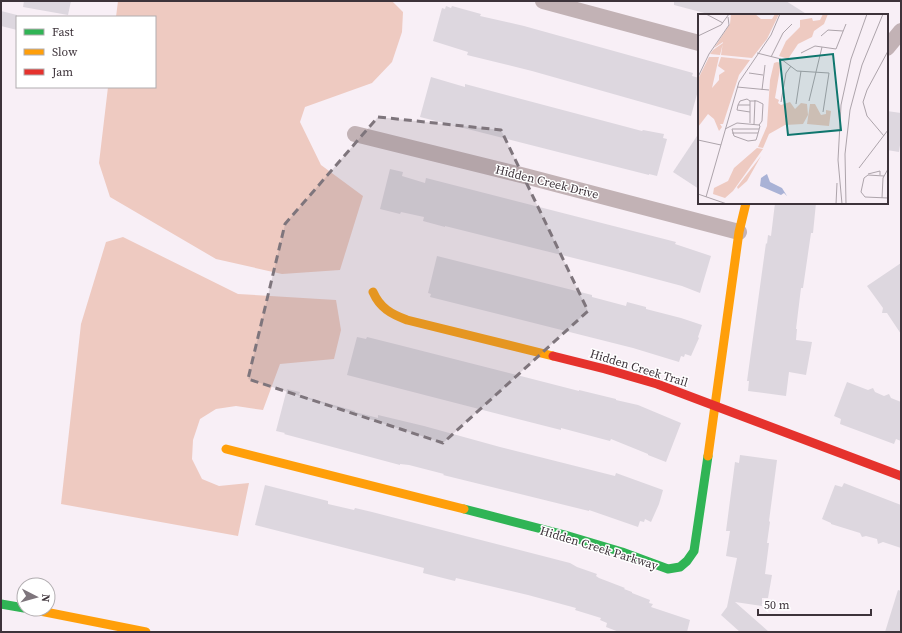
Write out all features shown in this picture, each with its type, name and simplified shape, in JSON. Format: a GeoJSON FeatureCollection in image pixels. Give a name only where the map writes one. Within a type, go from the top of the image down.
{"type":"FeatureCollection","features":[{"type":"Feature","properties":{"kind":"main road","name":"Hidden Creek Parkway"},"geometry":{"type":"LineString","coordinates":[[226,449],[565,535],[622,552],[658,567],[674,569],[680,567],[687,561],[694,551],[716,405],[739,232],[746,204]]}},
{"type":"Feature","properties":{"kind":"main road","name":"Hidden Creek Trail"},"geometry":{"type":"LineString","coordinates":[[373,292],[376,301],[383,308],[391,314],[407,320],[637,378],[716,405],[843,456],[901,476]]}},
{"type":"Feature","properties":{"kind":"main road"},"geometry":{"type":"LineString","coordinates":[[1,604],[16,607]]}},
{"type":"Feature","properties":{"kind":"main road"},"geometry":{"type":"LineString","coordinates":[[56,614],[146,632]]}},
{"type":"Feature","properties":{"kind":"street"},"geometry":{"type":"LineString","coordinates":[[543,1],[698,43]]}},
{"type":"Feature","properties":{"kind":"street"},"geometry":{"type":"LineString","coordinates":[[888,47],[901,31]]}},
{"type":"Feature","properties":{"kind":"street","name":"Hidden Creek Drive"},"geometry":{"type":"LineString","coordinates":[[355,134],[525,176],[739,232]]}},
{"type":"Feature","properties":{"kind":"highlighted area"},"geometry":{"type":"Polygon","coordinates":[[[378,117],[501,130],[588,311],[443,443],[248,379],[285,224],[378,117]]]}},
{"type":"Feature","properties":{"kind":"shaded area"},"geometry":{"type":"Polygon","coordinates":[[[118,1],[392,1],[403,12],[402,32],[392,62],[372,83],[305,107],[300,122],[321,165],[363,196],[340,270],[282,274],[216,259],[110,197],[99,163],[108,88],[156,88],[156,16],[116,16],[118,1]]]}},
{"type":"Feature","properties":{"kind":"shaded area"},"geometry":{"type":"Polygon","coordinates":[[[123,237],[238,294],[336,300],[341,330],[334,359],[280,364],[263,410],[236,406],[216,409],[200,419],[193,440],[192,459],[202,479],[219,486],[249,483],[238,536],[61,504],[81,324],[106,242],[123,237]]]}},
{"type":"Feature","properties":{"kind":"building"},"geometry":{"type":"Polygon","coordinates":[[[24,1],[71,1],[68,15],[23,7],[24,1]]]}},
{"type":"Feature","properties":{"kind":"building"},"geometry":{"type":"Polygon","coordinates":[[[674,1],[786,1],[806,14],[708,14],[674,5],[674,1]]]}},
{"type":"Feature","properties":{"kind":"building"},"geometry":{"type":"Polygon","coordinates":[[[446,6],[451,8],[452,6],[481,14],[480,16],[524,26],[693,73],[692,76],[698,78],[698,91],[691,116],[532,71],[467,55],[468,52],[433,41],[442,8],[445,9],[446,6]]]}},
{"type":"Feature","properties":{"kind":"building"},"geometry":{"type":"Polygon","coordinates":[[[1,11],[17,15],[16,30],[1,26],[1,11]]]}},
{"type":"Feature","properties":{"kind":"building"},"geometry":{"type":"Polygon","coordinates":[[[431,77],[465,87],[465,84],[642,131],[664,134],[663,138],[667,139],[657,176],[420,117],[431,77]]]}},
{"type":"Feature","properties":{"kind":"building"},"geometry":{"type":"Polygon","coordinates":[[[888,111],[901,113],[901,138],[899,152],[888,150],[888,111]]]}},
{"type":"Feature","properties":{"kind":"building"},"geometry":{"type":"Polygon","coordinates":[[[698,134],[698,188],[673,172],[698,134]]]}},
{"type":"Feature","properties":{"kind":"building"},"geometry":{"type":"Polygon","coordinates":[[[390,169],[403,172],[402,176],[425,183],[426,178],[676,242],[675,244],[711,256],[700,293],[682,286],[622,270],[423,221],[424,217],[401,212],[400,214],[380,209],[390,169]]]}},
{"type":"Feature","properties":{"kind":"building"},"geometry":{"type":"Polygon","coordinates":[[[775,204],[816,204],[813,233],[811,233],[803,288],[801,288],[796,329],[796,340],[812,342],[806,375],[789,372],[786,396],[748,391],[749,381],[747,381],[766,243],[767,244],[768,235],[771,236],[775,204]]]}},
{"type":"Feature","properties":{"kind":"building"},"geometry":{"type":"Polygon","coordinates":[[[437,256],[592,295],[592,297],[626,306],[627,302],[646,307],[646,309],[702,325],[699,338],[691,356],[685,354],[684,357],[681,356],[679,362],[633,348],[430,297],[431,294],[428,293],[437,256]]]}},
{"type":"Feature","properties":{"kind":"building"},"geometry":{"type":"Polygon","coordinates":[[[901,263],[901,334],[887,313],[882,313],[883,308],[867,286],[901,263]]]}},
{"type":"Feature","properties":{"kind":"building"},"geometry":{"type":"Polygon","coordinates":[[[357,337],[366,339],[367,337],[616,399],[638,405],[681,423],[666,462],[611,439],[610,441],[561,428],[561,430],[347,375],[357,337]]]}},
{"type":"Feature","properties":{"kind":"building"},"geometry":{"type":"Polygon","coordinates":[[[847,382],[868,390],[873,388],[875,392],[884,396],[889,394],[891,398],[901,402],[901,441],[896,439],[894,444],[840,424],[841,419],[834,416],[847,382]]]}},
{"type":"Feature","properties":{"kind":"building"},"geometry":{"type":"Polygon","coordinates":[[[287,389],[300,392],[299,395],[378,418],[378,415],[424,426],[615,476],[616,473],[663,490],[659,504],[651,522],[645,519],[644,522],[640,521],[638,527],[589,510],[443,475],[444,474],[409,465],[400,465],[284,434],[285,433],[276,431],[287,389]]]}},
{"type":"Feature","properties":{"kind":"building"},"geometry":{"type":"Polygon","coordinates":[[[740,455],[777,460],[767,543],[769,543],[765,574],[772,575],[768,598],[762,598],[762,606],[735,602],[769,632],[740,632],[721,615],[727,607],[737,558],[726,556],[730,531],[726,531],[735,462],[739,463],[740,455]]]}},
{"type":"Feature","properties":{"kind":"building"},"geometry":{"type":"Polygon","coordinates":[[[844,483],[901,505],[901,548],[883,542],[878,544],[877,539],[866,536],[862,537],[860,533],[831,524],[822,519],[835,485],[842,487],[844,483]]]}},
{"type":"Feature","properties":{"kind":"building"},"geometry":{"type":"Polygon","coordinates":[[[265,485],[328,501],[328,504],[354,510],[355,508],[372,512],[570,563],[597,574],[596,576],[599,578],[650,600],[649,603],[653,604],[651,607],[690,620],[687,632],[619,632],[606,627],[607,623],[600,620],[601,618],[575,610],[576,608],[456,578],[455,581],[423,573],[424,568],[255,525],[265,485]]]}},
{"type":"Feature","properties":{"kind":"building"},"geometry":{"type":"Polygon","coordinates":[[[898,590],[901,591],[901,632],[885,632],[898,590]]]}},
{"type":"Feature","properties":{"kind":"traffic: fast"},"geometry":{"type":"LineString","coordinates":[[464,509],[565,535],[622,552],[668,569],[680,567],[687,561],[694,551],[708,456]]}},
{"type":"Feature","properties":{"kind":"traffic: fast"},"geometry":{"type":"LineString","coordinates":[[1,604],[16,607]]}},
{"type":"Feature","properties":{"kind":"traffic: slow"},"geometry":{"type":"LineString","coordinates":[[708,456],[739,232],[746,204]]}},
{"type":"Feature","properties":{"kind":"traffic: slow"},"geometry":{"type":"LineString","coordinates":[[373,292],[379,302],[387,310],[407,320],[553,356]]}},
{"type":"Feature","properties":{"kind":"traffic: slow"},"geometry":{"type":"LineString","coordinates":[[226,449],[464,509]]}},
{"type":"Feature","properties":{"kind":"traffic: slow"},"geometry":{"type":"LineString","coordinates":[[56,614],[146,632]]}},
{"type":"Feature","properties":{"kind":"traffic: jam"},"geometry":{"type":"LineString","coordinates":[[553,356],[657,384],[901,476]]}}]}
